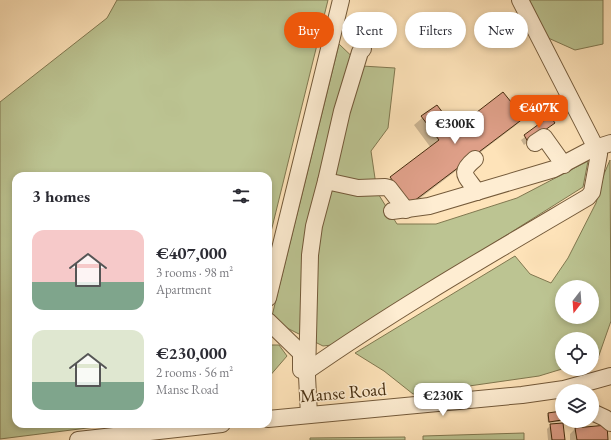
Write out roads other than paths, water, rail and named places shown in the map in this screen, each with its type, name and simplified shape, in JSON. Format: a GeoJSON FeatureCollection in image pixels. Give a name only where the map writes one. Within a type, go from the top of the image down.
{"type":"FeatureCollection","features":[{"type":"Feature","properties":{"kind":"street"},"geometry":{"type":"LineString","coordinates":[[272,282],[341,0]]}},
{"type":"Feature","properties":{"kind":"street"},"geometry":{"type":"LineString","coordinates":[[272,325],[301,353],[301,370],[307,371],[476,263],[588,197],[592,192],[599,154],[520,0]]}},
{"type":"Feature","properties":{"kind":"street"},"geometry":{"type":"LineString","coordinates":[[309,415],[307,371],[310,254],[314,226],[342,111],[360,52],[362,50]]}},
{"type":"Feature","properties":{"kind":"street"},"geometry":{"type":"LineString","coordinates":[[545,136],[564,165]]}},
{"type":"Feature","properties":{"kind":"street"},"geometry":{"type":"LineString","coordinates":[[326,181],[358,188],[386,186],[389,188],[399,211],[429,206],[554,169],[596,148],[611,143]]}},
{"type":"Feature","properties":{"kind":"street"},"geometry":{"type":"LineString","coordinates":[[475,159],[466,167],[465,171],[477,192]]}},
{"type":"Feature","properties":{"kind":"street","name":"Manse Road"},"geometry":{"type":"LineString","coordinates":[[585,384],[611,376]]}},
{"type":"Feature","properties":{"kind":"street","name":"Manse Road"},"geometry":{"type":"LineString","coordinates":[[272,419],[522,396],[555,391]]}},
{"type":"Feature","properties":{"kind":"street"},"geometry":{"type":"LineString","coordinates":[[599,415],[611,423]]}},
{"type":"Feature","properties":{"kind":"street"},"geometry":{"type":"LineString","coordinates":[[78,440],[186,428]]}}]}
